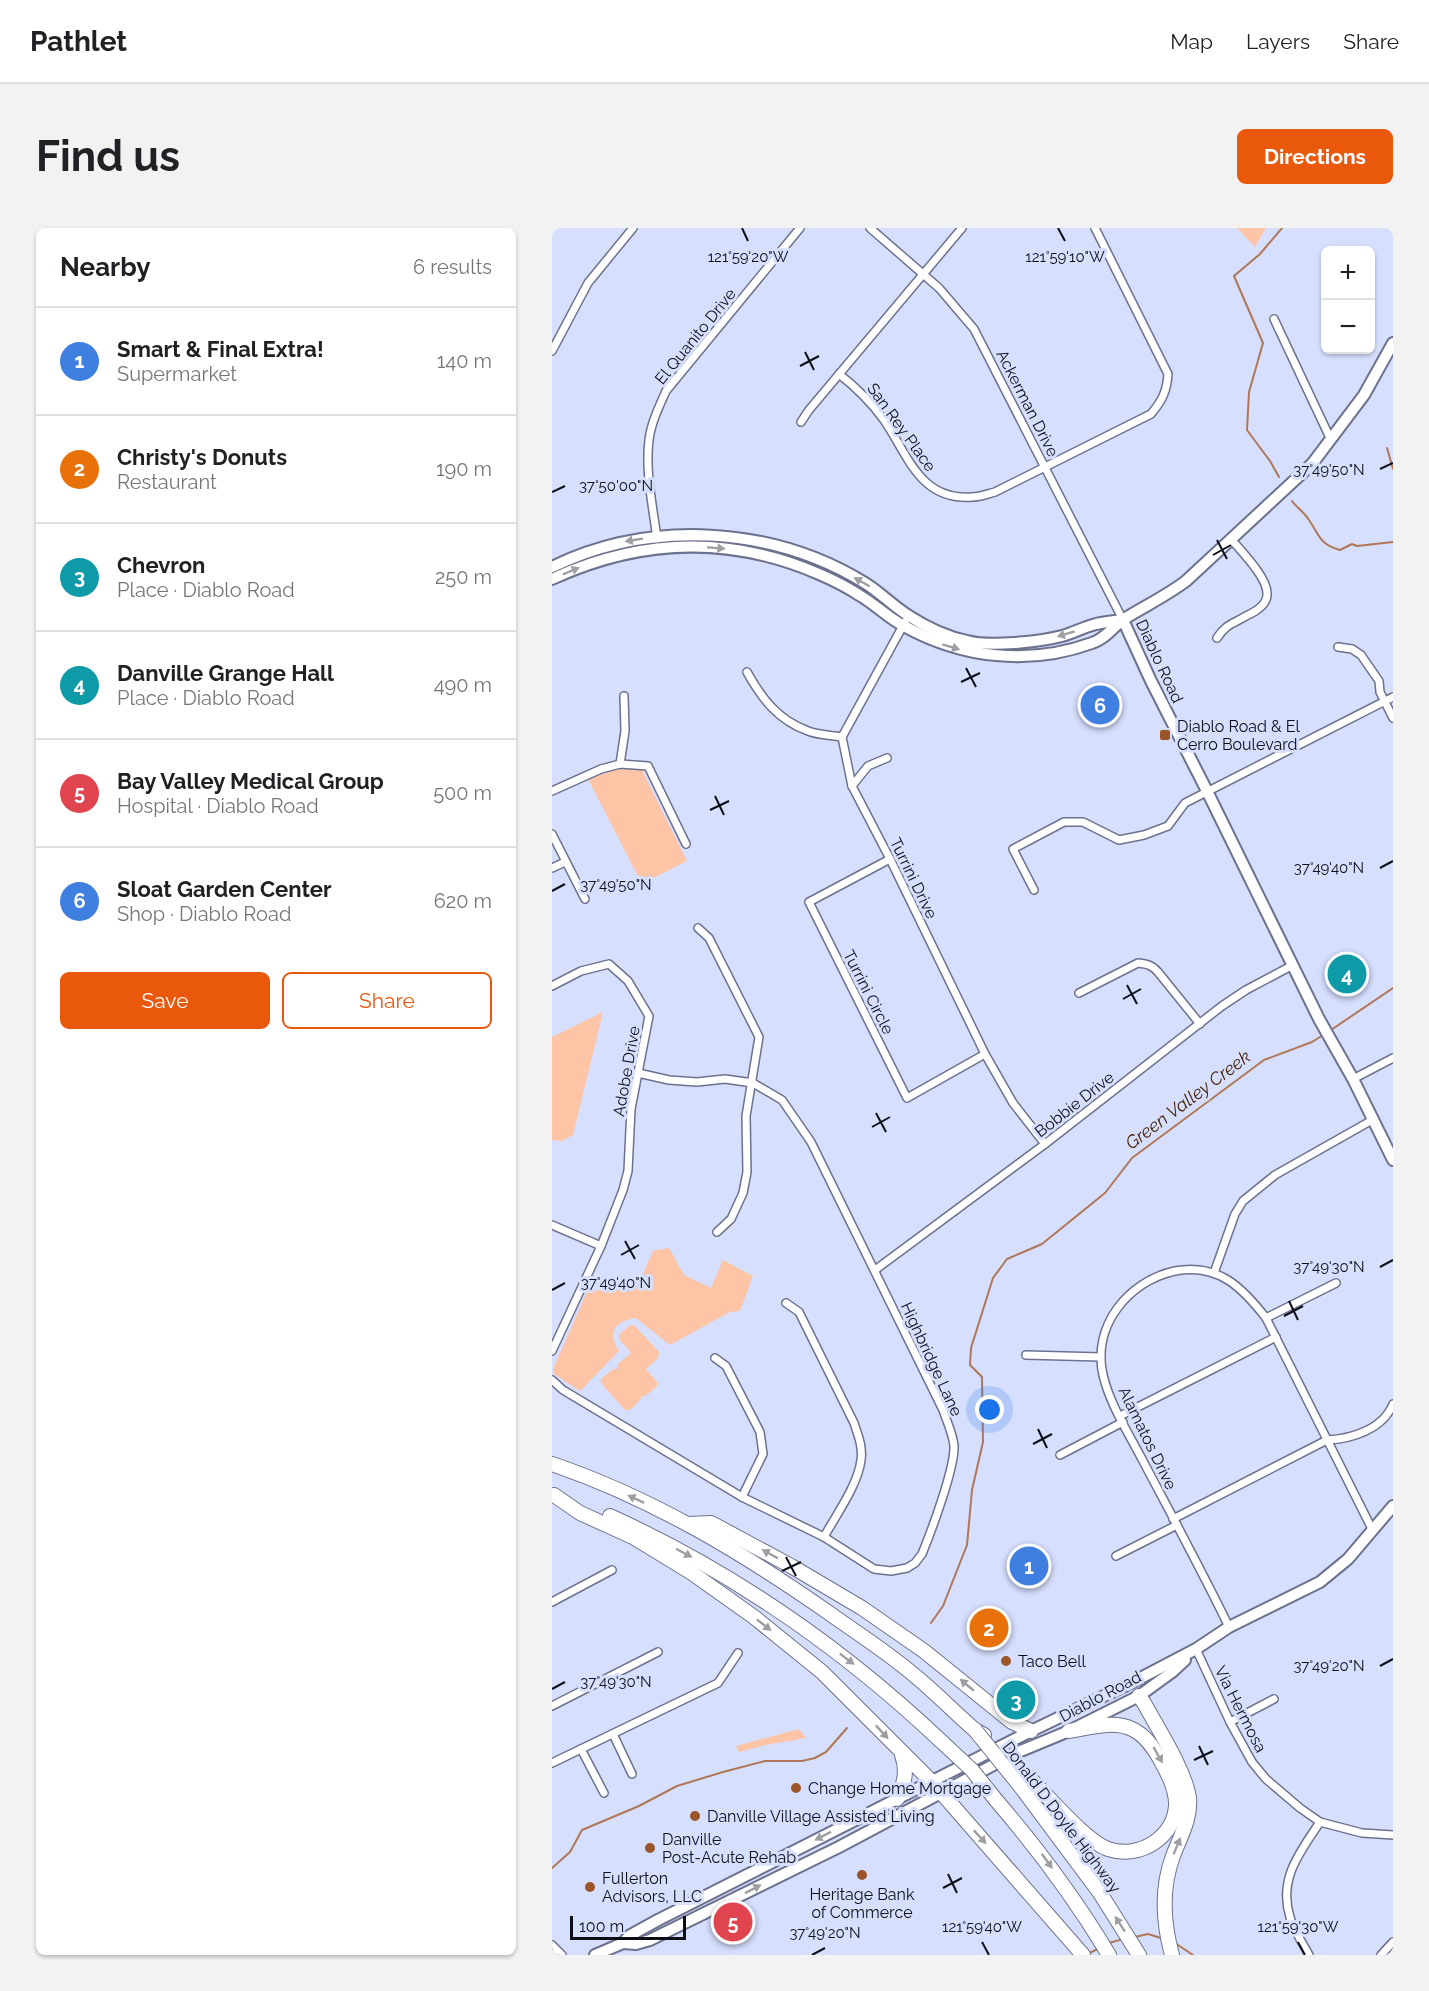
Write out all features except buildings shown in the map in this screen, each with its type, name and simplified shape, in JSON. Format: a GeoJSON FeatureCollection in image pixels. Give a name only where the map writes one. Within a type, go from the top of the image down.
{"type":"FeatureCollection","features":[{"type":"Feature","properties":{"kind":"highway","name":"Donald D Doyle Highway"},"geometry":{"type":"LineString","coordinates":[[552,1464],[588,1476],[689,1524],[778,1578],[877,1646],[913,1674],[980,1733],[1022,1779],[1100,1893],[1139,1955]]}},
{"type":"Feature","properties":{"kind":"highway"},"geometry":{"type":"LineString","coordinates":[[553,1495],[590,1507],[648,1533],[709,1566],[762,1598],[860,1669],[908,1709],[972,1770],[1040,1852],[1080,1908],[1109,1955]]}},
{"type":"Feature","properties":{"kind":"highway"},"geometry":{"type":"LineString","coordinates":[[553,1495],[580,1513],[633,1537],[700,1578],[754,1617],[822,1672],[932,1782],[1083,1955]]}},
{"type":"Feature","properties":{"kind":"highway"},"geometry":{"type":"LineString","coordinates":[[689,1524],[711,1523],[828,1587],[924,1651],[1012,1722],[1031,1731]]}},
{"type":"Feature","properties":{"kind":"highway"},"geometry":{"type":"LineString","coordinates":[[1138,1696],[1144,1702],[1182,1775],[1189,1800],[1189,1813],[1185,1828],[1168,1872],[1164,1903],[1168,1942],[1172,1955]]}},
{"type":"Feature","properties":{"kind":"highway"},"geometry":{"type":"LineString","coordinates":[[1022,1779],[1088,1836],[1107,1849],[1129,1852],[1150,1846],[1158,1840],[1172,1823],[1176,1801],[1172,1782],[1149,1742],[1132,1729],[1121,1726],[1110,1725],[1069,1731]]}},
{"type":"Feature","properties":{"kind":"highway"},"geometry":{"type":"LineString","coordinates":[[897,1799],[903,1786],[907,1767],[902,1753]]}},
{"type":"Feature","properties":{"kind":"street"},"geometry":{"type":"LineString","coordinates":[[552,351],[588,283],[633,228]]}},
{"type":"Feature","properties":{"kind":"street","name":"El Quanito Drive"},"geometry":{"type":"LineString","coordinates":[[657,542],[648,460],[649,438],[654,418],[666,391],[800,228]]}},
{"type":"Feature","properties":{"kind":"street","name":"Ackerman Drive"},"geometry":{"type":"LineString","coordinates":[[870,228],[924,274],[953,303],[981,340],[1123,620]]}},
{"type":"Feature","properties":{"kind":"street"},"geometry":{"type":"LineString","coordinates":[[801,422],[962,228]]}},
{"type":"Feature","properties":{"kind":"street","name":"San Rey Place"},"geometry":{"type":"LineString","coordinates":[[839,374],[870,401],[918,476],[933,489],[951,496],[972,497],[995,492],[1150,414],[1162,402],[1167,388],[1168,374],[1095,228]]}},
{"type":"Feature","properties":{"kind":"street"},"geometry":{"type":"LineString","coordinates":[[1274,319],[1331,440]]}},
{"type":"Feature","properties":{"kind":"street","name":"Diablo Road"},"geometry":{"type":"LineString","coordinates":[[1393,343],[1364,395],[1312,464],[1186,581],[1164,597],[1123,620],[1319,1019],[1374,1119],[1393,1160]]}},
{"type":"Feature","properties":{"kind":"street"},"geometry":{"type":"LineString","coordinates":[[1217,638],[1224,627],[1262,606],[1267,596],[1256,569],[1231,539]]}},
{"type":"Feature","properties":{"kind":"street"},"geometry":{"type":"LineString","coordinates":[[552,579],[590,563],[657,542]]}},
{"type":"Feature","properties":{"kind":"street"},"geometry":{"type":"LineString","coordinates":[[552,567],[584,553],[611,545],[657,542],[773,557],[820,574],[859,594],[942,644],[960,650],[993,655],[1036,656],[1094,643],[1123,620]]}},
{"type":"Feature","properties":{"kind":"street"},"geometry":{"type":"LineString","coordinates":[[906,621],[968,642],[984,643],[1022,642],[1060,636],[1097,624],[1123,620]]}},
{"type":"Feature","properties":{"kind":"street"},"geometry":{"type":"LineString","coordinates":[[747,672],[761,696],[779,715],[809,731],[842,737],[906,621]]}},
{"type":"Feature","properties":{"kind":"street"},"geometry":{"type":"LineString","coordinates":[[1338,647],[1352,649],[1361,655],[1379,681],[1380,692],[1393,718]]}},
{"type":"Feature","properties":{"kind":"street"},"geometry":{"type":"LineString","coordinates":[[620,764],[625,731],[624,696]]}},
{"type":"Feature","properties":{"kind":"street"},"geometry":{"type":"LineString","coordinates":[[1034,890],[1013,849],[1064,822],[1083,822],[1119,840],[1144,835],[1168,826],[1185,803],[1393,697]]}},
{"type":"Feature","properties":{"kind":"street","name":"Turrini Drive"},"geometry":{"type":"LineString","coordinates":[[842,737],[852,786],[985,1054],[1013,1103],[1045,1144]]}},
{"type":"Feature","properties":{"kind":"street"},"geometry":{"type":"LineString","coordinates":[[852,786],[868,766],[887,758]]}},
{"type":"Feature","properties":{"kind":"street"},"geometry":{"type":"LineString","coordinates":[[552,792],[601,769],[620,764],[648,766],[686,844]]}},
{"type":"Feature","properties":{"kind":"street"},"geometry":{"type":"LineString","coordinates":[[552,834],[585,899]]}},
{"type":"Feature","properties":{"kind":"street","name":"Turrini Circle"},"geometry":{"type":"LineString","coordinates":[[890,859],[809,902],[907,1098],[985,1054]]}},
{"type":"Feature","properties":{"kind":"street"},"geometry":{"type":"LineString","coordinates":[[552,868],[565,862]]}},
{"type":"Feature","properties":{"kind":"street"},"geometry":{"type":"LineString","coordinates":[[698,928],[709,938],[759,1037],[746,1116],[748,1161],[743,1193],[731,1219],[717,1232]]}},
{"type":"Feature","properties":{"kind":"street"},"geometry":{"type":"LineString","coordinates":[[1079,993],[1138,963],[1147,964],[1153,966],[1200,1024]]}},
{"type":"Feature","properties":{"kind":"street","name":"Adobe Drive"},"geometry":{"type":"LineString","coordinates":[[552,986],[581,971],[609,964],[628,981],[649,1016],[631,1109],[628,1171],[623,1190],[601,1245],[552,1352]]}},
{"type":"Feature","properties":{"kind":"street","name":"Bobbie Drive"},"geometry":{"type":"LineString","coordinates":[[875,1270],[1045,1144],[1222,1006],[1246,990],[1293,965]]}},
{"type":"Feature","properties":{"kind":"street"},"geometry":{"type":"LineString","coordinates":[[1353,1079],[1393,1058]]}},
{"type":"Feature","properties":{"kind":"street","name":"Highbridge Lane"},"geometry":{"type":"LineString","coordinates":[[552,1380],[563,1390],[742,1497],[824,1537],[874,1569],[891,1571],[907,1568],[915,1563],[922,1554],[951,1469],[954,1448],[943,1410],[811,1142],[783,1100],[753,1083],[725,1079],[697,1082],[669,1080],[638,1073]]}},
{"type":"Feature","properties":{"kind":"street"},"geometry":{"type":"LineString","coordinates":[[1215,1273],[1235,1214],[1243,1201],[1275,1175],[1374,1119]]}},
{"type":"Feature","properties":{"kind":"street"},"geometry":{"type":"LineString","coordinates":[[552,1226],[601,1245]]}},
{"type":"Feature","properties":{"kind":"street","name":"Alamatos Drive"},"geometry":{"type":"LineString","coordinates":[[1229,1627],[1121,1419],[1103,1375],[1101,1357],[1106,1328],[1122,1302],[1134,1289],[1160,1275],[1194,1270],[1215,1273],[1230,1280],[1248,1295],[1266,1318],[1373,1531]]}},
{"type":"Feature","properties":{"kind":"street"},"geometry":{"type":"LineString","coordinates":[[1266,1318],[1336,1283]]}},
{"type":"Feature","properties":{"kind":"street"},"geometry":{"type":"LineString","coordinates":[[786,1303],[799,1312],[854,1423],[861,1449],[861,1460],[856,1478],[824,1537]]}},
{"type":"Feature","properties":{"kind":"street"},"geometry":{"type":"LineString","coordinates":[[1060,1455],[1121,1419],[1276,1337]]}},
{"type":"Feature","properties":{"kind":"street"},"geometry":{"type":"LineString","coordinates":[[1026,1355],[1101,1357]]}},
{"type":"Feature","properties":{"kind":"street"},"geometry":{"type":"LineString","coordinates":[[716,1358],[726,1366],[760,1432],[763,1454],[742,1497]]}},
{"type":"Feature","properties":{"kind":"street"},"geometry":{"type":"LineString","coordinates":[[1116,1556],[1327,1440],[1346,1439],[1367,1430],[1390,1413],[1393,1404]]}},
{"type":"Feature","properties":{"kind":"street","name":"Diablo Road"},"geometry":{"type":"LineString","coordinates":[[623,1943],[636,1944],[650,1940],[839,1847],[1016,1753],[1069,1731],[1138,1696],[1229,1627],[1320,1582],[1348,1559],[1393,1506]]}},
{"type":"Feature","properties":{"kind":"street"},"geometry":{"type":"LineString","coordinates":[[552,1602],[612,1570]]}},
{"type":"Feature","properties":{"kind":"street","name":"Diablo Road"},"geometry":{"type":"LineString","coordinates":[[595,1955],[623,1943],[629,1936],[658,1920],[1196,1650]]}},
{"type":"Feature","properties":{"kind":"street","name":"Via Hermosa"},"geometry":{"type":"LineString","coordinates":[[1196,1650],[1230,1722],[1259,1771],[1300,1808],[1320,1822],[1362,1833],[1393,1835]]}},
{"type":"Feature","properties":{"kind":"street"},"geometry":{"type":"LineString","coordinates":[[552,1706],[658,1652]]}},
{"type":"Feature","properties":{"kind":"street"},"geometry":{"type":"LineString","coordinates":[[552,1763],[718,1683],[738,1653]]}},
{"type":"Feature","properties":{"kind":"street"},"geometry":{"type":"LineString","coordinates":[[1131,1683],[1138,1696]]}},
{"type":"Feature","properties":{"kind":"street"},"geometry":{"type":"LineString","coordinates":[[1230,1722],[1274,1699]]}},
{"type":"Feature","properties":{"kind":"street"},"geometry":{"type":"LineString","coordinates":[[613,1734],[632,1774]]}},
{"type":"Feature","properties":{"kind":"street"},"geometry":{"type":"LineString","coordinates":[[581,1749],[604,1793]]}},
{"type":"Feature","properties":{"kind":"street"},"geometry":{"type":"LineString","coordinates":[[1309,1955],[1290,1917],[1286,1886],[1293,1865],[1320,1822]]}},
{"type":"Feature","properties":{"kind":"street"},"geometry":{"type":"LineString","coordinates":[[1381,1955],[1393,1942]]}},
{"type":"Feature","properties":{"kind":"street"},"geometry":{"type":"LineString","coordinates":[[552,1945],[562,1955]]}},
{"type":"Feature","properties":{"kind":"shaded area"},"geometry":{"type":"Polygon","coordinates":[[[1237,228],[1266,228],[1255,247],[1237,228]]]}},
{"type":"Feature","properties":{"kind":"shaded area"},"geometry":{"type":"Polygon","coordinates":[[[624,767],[641,768],[687,861],[642,884],[588,779],[624,767]]]}},
{"type":"Feature","properties":{"kind":"shaded area"},"geometry":{"type":"Polygon","coordinates":[[[603,1012],[573,1135],[562,1141],[552,1140],[552,1037],[603,1012]]]}},
{"type":"Feature","properties":{"kind":"shaded area"},"geometry":{"type":"Polygon","coordinates":[[[669,1248],[684,1275],[711,1288],[723,1260],[753,1276],[740,1311],[730,1312],[670,1345],[636,1318],[623,1322],[615,1328],[613,1333],[619,1351],[580,1391],[554,1374],[553,1369],[587,1292],[638,1285],[653,1251],[669,1248]]]}},
{"type":"Feature","properties":{"kind":"shaded area"},"geometry":{"type":"Polygon","coordinates":[[[630,1325],[635,1326],[659,1352],[658,1358],[646,1369],[657,1382],[657,1386],[646,1396],[641,1396],[641,1399],[630,1410],[625,1410],[601,1383],[601,1379],[613,1369],[617,1369],[617,1365],[631,1353],[619,1339],[619,1335],[630,1325]]]}},
{"type":"Feature","properties":{"kind":"shaded area"},"geometry":{"type":"Polygon","coordinates":[[[799,1729],[806,1738],[739,1752],[736,1746],[799,1729]]]}},
{"type":"Feature","properties":{"kind":"waterway","name":"Green Valley Creek"},"geometry":{"type":"LineString","coordinates":[[1279,477],[1247,430],[1249,392],[1263,343],[1234,276],[1260,254],[1282,228]]}},
{"type":"Feature","properties":{"kind":"waterway"},"geometry":{"type":"LineString","coordinates":[[1387,448],[1393,469]]}},
{"type":"Feature","properties":{"kind":"waterway","name":"Green Valley Creek"},"geometry":{"type":"LineString","coordinates":[[1292,501],[1307,517],[1321,539],[1333,548],[1340,550],[1352,544],[1357,546],[1393,542]]}},
{"type":"Feature","properties":{"kind":"waterway","name":"Green Valley Creek"},"geometry":{"type":"LineString","coordinates":[[1331,1030],[1393,988]]}},
{"type":"Feature","properties":{"kind":"waterway","name":"Green Valley Creek"},"geometry":{"type":"LineString","coordinates":[[931,1623],[943,1606],[967,1545],[972,1490],[983,1442],[982,1377],[970,1365],[971,1348],[993,1278],[1007,1259],[1042,1244],[1105,1193],[1132,1158],[1264,1060],[1312,1042],[1323,1035]]}},
{"type":"Feature","properties":{"kind":"waterway","name":"Green Valley Creek"},"geometry":{"type":"LineString","coordinates":[[552,1868],[570,1852],[582,1830],[639,1806],[677,1786],[765,1761],[802,1761],[815,1758],[826,1752],[847,1728]]}},
{"type":"Feature","properties":{"kind":"waterway"},"geometry":{"type":"LineString","coordinates":[[1135,1937],[1148,1934],[1164,1939]]}},
{"type":"Feature","properties":{"kind":"waterway"},"geometry":{"type":"LineString","coordinates":[[1109,1943],[1123,1939]]}},
{"type":"Feature","properties":{"kind":"waterway"},"geometry":{"type":"LineString","coordinates":[[1175,1943],[1193,1955]]}},
{"type":"Feature","properties":{"kind":"waterway"},"geometry":{"type":"LineString","coordinates":[[1087,1954],[1098,1949]]}},
{"type":"Feature","properties":{"kind":"place","name":"Sloat Garden Center"},"geometry":{"type":"Point","coordinates":[1100,705]}},
{"type":"Feature","properties":{"kind":"place","name":"Diablo Road & El Cerro Boulevard"},"geometry":{"type":"Point","coordinates":[1165,735]}},
{"type":"Feature","properties":{"kind":"place","name":"Danville Grange Hall"},"geometry":{"type":"Point","coordinates":[1347,974]}},
{"type":"Feature","properties":{"kind":"place","name":"Smart & Final Extra!"},"geometry":{"type":"Point","coordinates":[1029,1566]}},
{"type":"Feature","properties":{"kind":"place","name":"Christy's Donuts"},"geometry":{"type":"Point","coordinates":[989,1628]}},
{"type":"Feature","properties":{"kind":"place","name":"Taco Bell"},"geometry":{"type":"Point","coordinates":[1006,1661]}},
{"type":"Feature","properties":{"kind":"place","name":"Chevron"},"geometry":{"type":"Point","coordinates":[1016,1700]}},
{"type":"Feature","properties":{"kind":"place","name":"Change Home Mortgage"},"geometry":{"type":"Point","coordinates":[796,1788]}},
{"type":"Feature","properties":{"kind":"place","name":"Danville Village Assisted Living"},"geometry":{"type":"Point","coordinates":[695,1816]}},
{"type":"Feature","properties":{"kind":"place","name":"Danville Post-Acute Rehab"},"geometry":{"type":"Point","coordinates":[650,1848]}},
{"type":"Feature","properties":{"kind":"place","name":"Heritage Bank of Commerce"},"geometry":{"type":"Point","coordinates":[862,1875]}},
{"type":"Feature","properties":{"kind":"place","name":"Fullerton Advisors, LLC"},"geometry":{"type":"Point","coordinates":[590,1887]}},
{"type":"Feature","properties":{"kind":"place","name":"Bay Valley Medical Group"},"geometry":{"type":"Point","coordinates":[733,1922]}}]}
